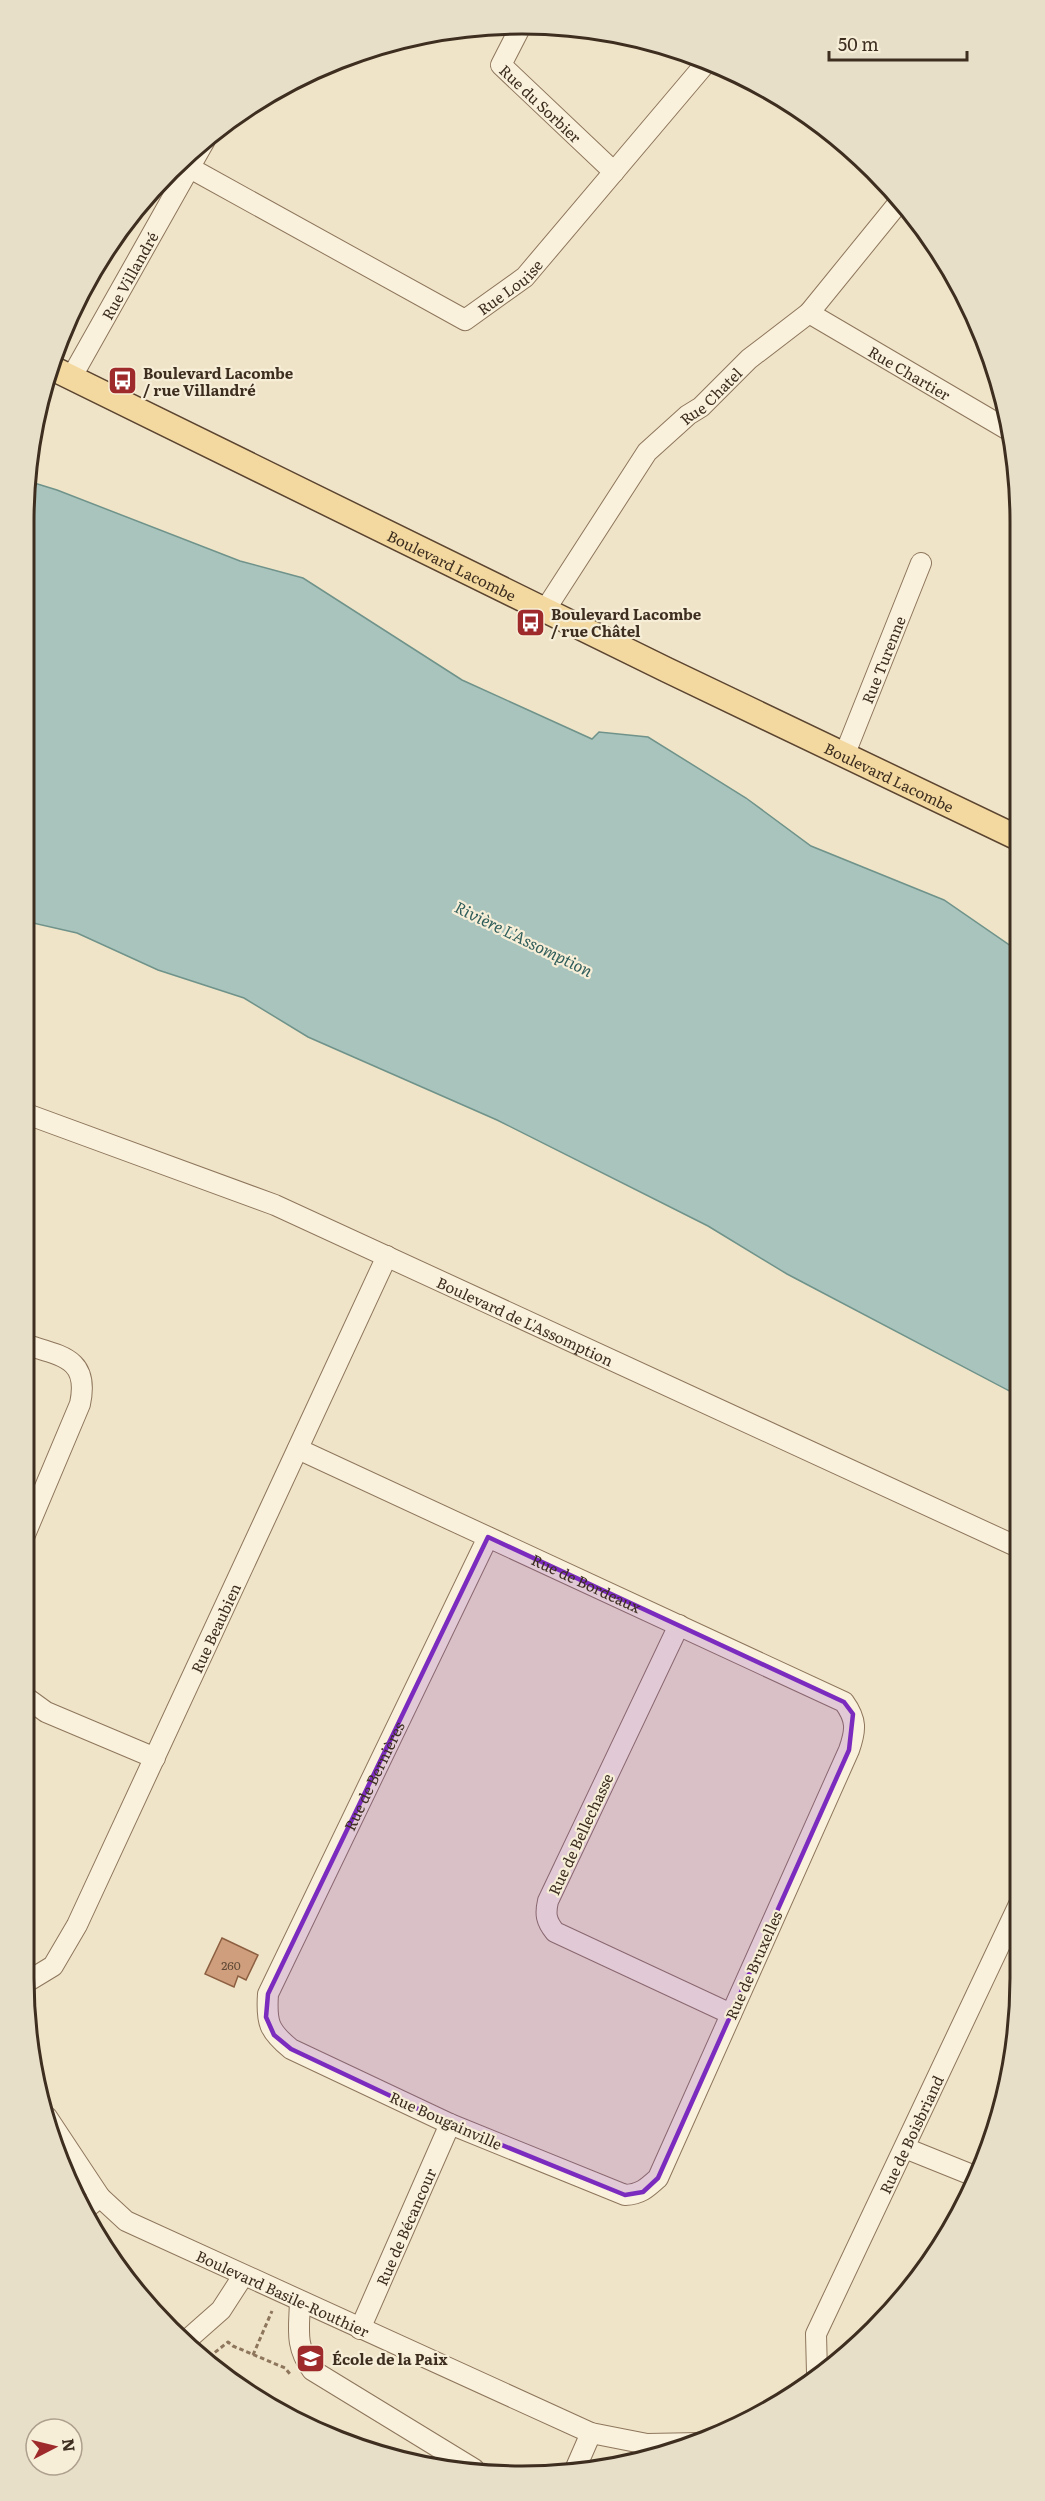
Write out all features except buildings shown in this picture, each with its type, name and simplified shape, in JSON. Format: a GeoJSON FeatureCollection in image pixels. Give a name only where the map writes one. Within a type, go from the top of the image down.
{"type":"FeatureCollection","features":[{"type":"Feature","properties":{"kind":"main road","name":"Boulevard Lacombe"},"geometry":{"type":"LineString","coordinates":[[58,372],[844,756],[1010,834]]}},
{"type":"Feature","properties":{"kind":"street","name":"Rue du Sorbier"},"geometry":{"type":"LineString","coordinates":[[517,34],[501,65],[614,172]]}},
{"type":"Feature","properties":{"kind":"street","name":"Rue Louise"},"geometry":{"type":"LineString","coordinates":[[190,168],[465,320],[525,277],[701,69]]}},
{"type":"Feature","properties":{"kind":"street","name":"Rue Villandré"},"geometry":{"type":"LineString","coordinates":[[71,378],[192,164]]}},
{"type":"Feature","properties":{"kind":"street","name":"Rue Chatel"},"geometry":{"type":"LineString","coordinates":[[545,610],[647,452],[688,415],[701,407],[749,360],[809,313],[895,208]]}},
{"type":"Feature","properties":{"kind":"street","name":"Rue Chartier"},"geometry":{"type":"LineString","coordinates":[[809,313],[1001,427]]}},
{"type":"Feature","properties":{"kind":"street","name":"Rue Turenne"},"geometry":{"type":"LineString","coordinates":[[844,756],[921,563]]}},
{"type":"Feature","properties":{"kind":"street","name":"Boulevard de L'Assomption"},"geometry":{"type":"LineString","coordinates":[[34,1117],[275,1205],[1010,1543]]}},
{"type":"Feature","properties":{"kind":"street","name":"Rue Beaubien"},"geometry":{"type":"LineString","coordinates":[[34,1978],[53,1966],[77,1925],[387,1256]]}},
{"type":"Feature","properties":{"kind":"street"},"geometry":{"type":"LineString","coordinates":[[34,1347],[69,1359],[79,1369],[83,1388],[80,1404],[34,1513]]}},
{"type":"Feature","properties":{"kind":"street","name":"Rue de Bordeaux"},"geometry":{"type":"LineString","coordinates":[[298,1449],[844,1702],[853,1714],[855,1733]]}},
{"type":"Feature","properties":{"kind":"street","name":"Rue de Bernières"},"geometry":{"type":"LineString","coordinates":[[266,2017],[268,1994],[488,1537]]}},
{"type":"Feature","properties":{"kind":"street","name":"Rue de Bellechasse"},"geometry":{"type":"LineString","coordinates":[[679,1625],[548,1901],[545,1913],[548,1924],[555,1932],[731,2014]]}},
{"type":"Feature","properties":{"kind":"street"},"geometry":{"type":"LineString","coordinates":[[34,1703],[46,1712],[155,1758]]}},
{"type":"Feature","properties":{"kind":"street","name":"Rue de Bruxelles"},"geometry":{"type":"LineString","coordinates":[[643,2192],[658,2178],[855,1733]]}},
{"type":"Feature","properties":{"kind":"street","name":"Rue de Boisbriand"},"geometry":{"type":"LineString","coordinates":[[817,2368],[816,2334],[1010,1924]]}},
{"type":"Feature","properties":{"kind":"street","name":"Rue Bougainville"},"geometry":{"type":"LineString","coordinates":[[266,2017],[274,2035],[291,2049],[450,2124],[625,2195],[643,2192]]}},
{"type":"Feature","properties":{"kind":"street","name":"Rue de Bécancour"},"geometry":{"type":"LineString","coordinates":[[360,2329],[450,2124]]}},
{"type":"Feature","properties":{"kind":"street","name":"Boulevard Basile-Routhier"},"geometry":{"type":"LineString","coordinates":[[62,2139],[100,2197],[126,2221],[591,2433],[646,2444],[671,2444]]}},
{"type":"Feature","properties":{"kind":"street"},"geometry":{"type":"LineString","coordinates":[[905,2148],[969,2174]]}},
{"type":"Feature","properties":{"kind":"street"},"geometry":{"type":"LineString","coordinates":[[91,2205],[100,2197]]}},
{"type":"Feature","properties":{"kind":"street"},"geometry":{"type":"LineString","coordinates":[[191,2336],[221,2310],[243,2276]]}},
{"type":"Feature","properties":{"kind":"street"},"geometry":{"type":"LineString","coordinates":[[300,2302],[298,2338],[301,2355],[312,2370],[463,2462]]}},
{"type":"Feature","properties":{"kind":"street"},"geometry":{"type":"LineString","coordinates":[[578,2463],[591,2433]]}},
{"type":"Feature","properties":{"kind":"path"},"geometry":{"type":"LineString","coordinates":[[253,2355],[272,2311]]}},
{"type":"Feature","properties":{"kind":"highlighted area"},"geometry":{"type":"Polygon","coordinates":[[[488,1537],[844,1702],[853,1714],[849,1750],[658,2178],[643,2192],[625,2195],[450,2124],[291,2049],[274,2035],[266,2017],[268,1994],[488,1537]]]}},
{"type":"Feature","properties":{"kind":"water","name":"Rivière L'Assomption"},"geometry":{"type":"Polygon","coordinates":[[[37,484],[240,561],[303,578],[462,680],[592,739],[599,732],[648,737],[746,798],[811,846],[944,900],[1010,945],[1010,1391],[787,1274],[708,1226],[497,1120],[308,1037],[244,998],[158,970],[77,933],[34,923],[34,522],[37,484]]]}},
{"type":"Feature","properties":{"kind":"place","name":"Boulevard Lacombe / rue Villandré"},"geometry":{"type":"Point","coordinates":[122,381]}},
{"type":"Feature","properties":{"kind":"place","name":"Boulevard Lacombe / rue Châtel"},"geometry":{"type":"Point","coordinates":[530,622]}},
{"type":"Feature","properties":{"kind":"place","name":"École de la Paix"},"geometry":{"type":"Point","coordinates":[311,2358]}}]}
